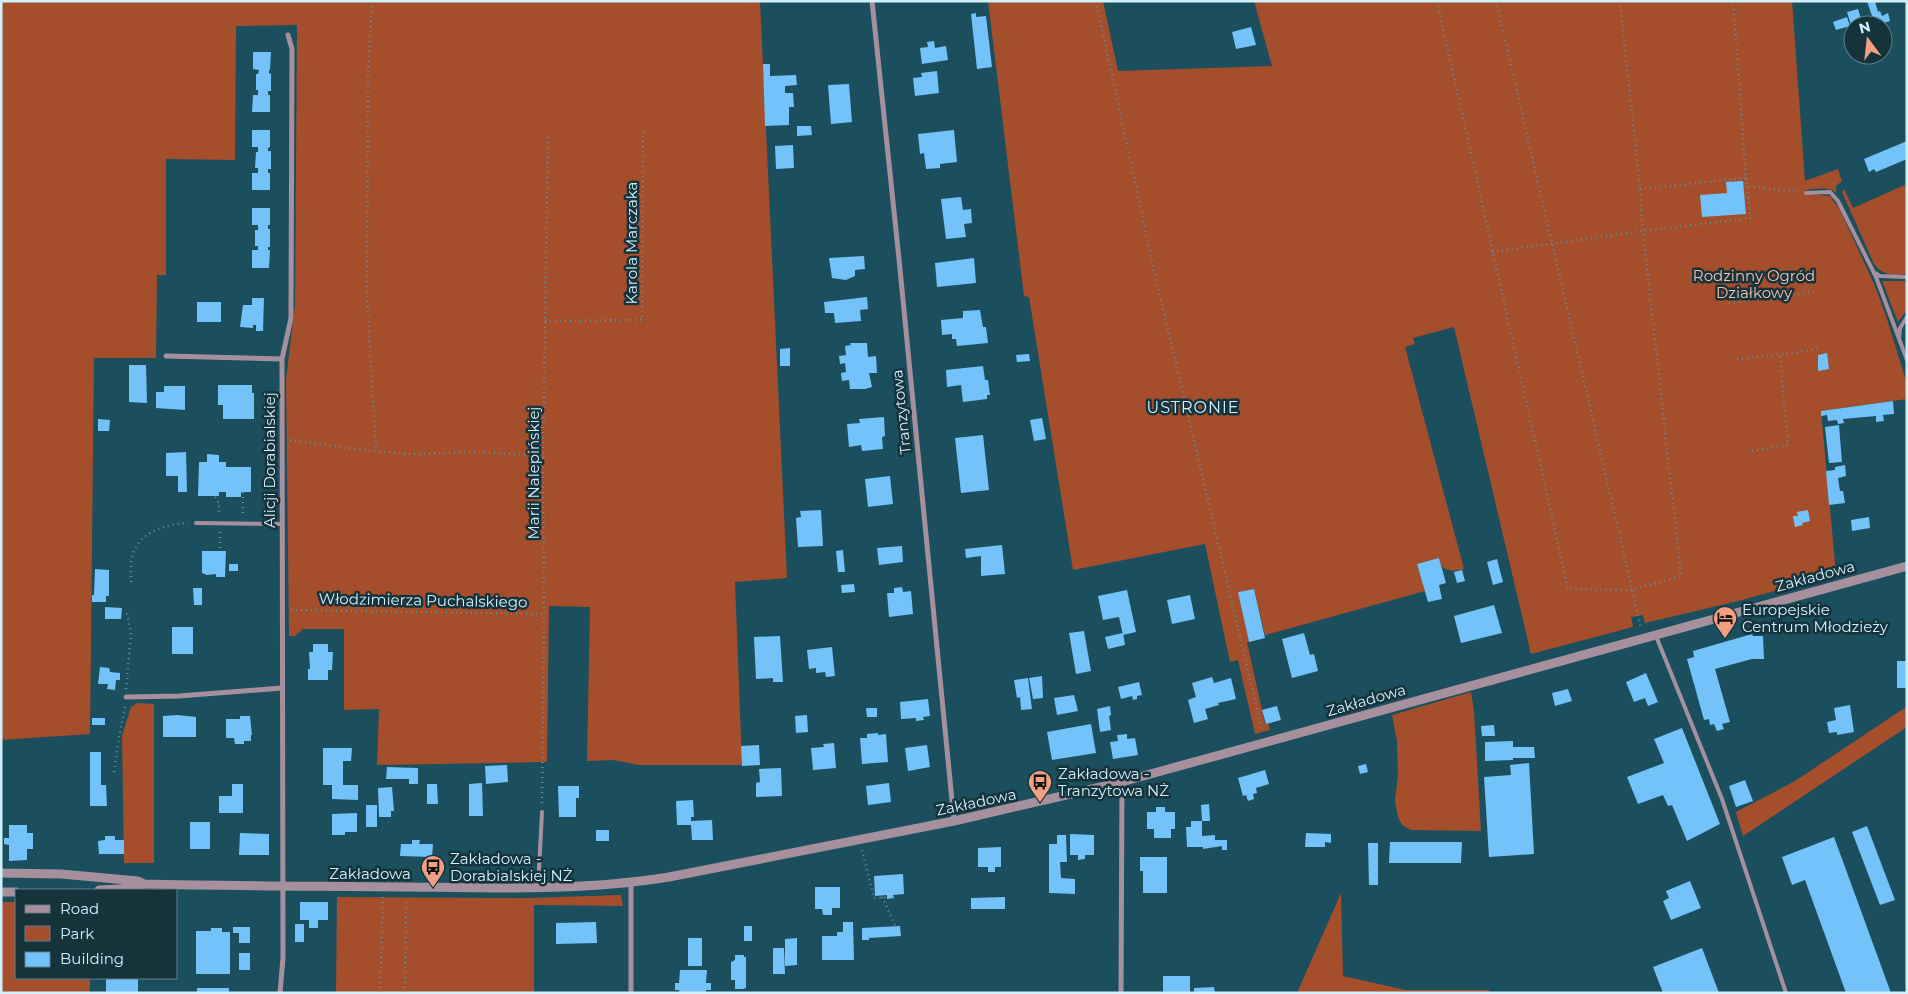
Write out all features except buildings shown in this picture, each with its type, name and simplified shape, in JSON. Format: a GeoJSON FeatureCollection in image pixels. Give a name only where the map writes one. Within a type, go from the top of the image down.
{"type":"FeatureCollection","features":[{"type":"Feature","properties":{"kind":"street","name":"Tranzytowa"},"geometry":{"type":"LineString","coordinates":[[872,1],[954,821]]}},
{"type":"Feature","properties":{"kind":"street","name":"Alicji Dorabialskiej"},"geometry":{"type":"LineString","coordinates":[[280,993],[283,966],[282,359],[291,318],[292,49],[288,35]]}},
{"type":"Feature","properties":{"kind":"street"},"geometry":{"type":"LineString","coordinates":[[166,356],[282,359]]}},
{"type":"Feature","properties":{"kind":"street","name":"Zakładowa"},"geometry":{"type":"LineString","coordinates":[[1,873],[61,874],[138,881],[144,884],[538,888],[581,887],[669,878],[1040,803],[1907,566]]}},
{"type":"Feature","properties":{"kind":"street"},"geometry":{"type":"LineString","coordinates":[[126,697],[179,696],[282,688]]}},
{"type":"Feature","properties":{"kind":"street"},"geometry":{"type":"LineString","coordinates":[[1121,993],[1122,782]]}},
{"type":"Feature","properties":{"kind":"street"},"geometry":{"type":"LineString","coordinates":[[631,883],[631,993]]}},
{"type":"Feature","properties":{"kind":"street","name":"Zakładowa"},"geometry":{"type":"LineString","coordinates":[[118,889],[138,888],[144,884]]}},
{"type":"Feature","properties":{"kind":"street"},"geometry":{"type":"LineString","coordinates":[[1,892],[15,892]]}},
{"type":"Feature","properties":{"kind":"lane"},"geometry":{"type":"LineString","coordinates":[[1806,192],[1822,191],[1830,192],[1834,195],[1873,272],[1907,360]]}},
{"type":"Feature","properties":{"kind":"lane"},"geometry":{"type":"LineString","coordinates":[[1873,272],[1880,276],[1907,277]]}},
{"type":"Feature","properties":{"kind":"lane"},"geometry":{"type":"LineString","coordinates":[[1898,338],[1900,328],[1907,317]]}},
{"type":"Feature","properties":{"kind":"lane"},"geometry":{"type":"LineString","coordinates":[[196,523],[281,524]]}},
{"type":"Feature","properties":{"kind":"lane"},"geometry":{"type":"LineString","coordinates":[[1656,634],[1722,799],[1786,993]]}},
{"type":"Feature","properties":{"kind":"lane"},"geometry":{"type":"LineString","coordinates":[[538,888],[542,812]]}},
{"type":"Feature","properties":{"kind":"path"},"geometry":{"type":"LineString","coordinates":[[372,1],[368,76],[367,296],[376,451]]}},
{"type":"Feature","properties":{"kind":"path"},"geometry":{"type":"LineString","coordinates":[[1096,1],[1154,270],[1265,742]]}},
{"type":"Feature","properties":{"kind":"path"},"geometry":{"type":"LineString","coordinates":[[1437,1],[1568,588],[1631,590],[1681,576],[1642,230],[1640,190],[1620,1]]}},
{"type":"Feature","properties":{"kind":"path"},"geometry":{"type":"LineString","coordinates":[[1496,1],[1638,616]]}},
{"type":"Feature","properties":{"kind":"path"},"geometry":{"type":"LineString","coordinates":[[1492,252],[1642,230],[1750,218],[1733,1]]}},
{"type":"Feature","properties":{"kind":"path","name":"Karola Marczaka"},"geometry":{"type":"LineString","coordinates":[[545,321],[642,320],[643,130]]}},
{"type":"Feature","properties":{"kind":"path","name":"Marii Nalepińskiej"},"geometry":{"type":"LineString","coordinates":[[542,812],[543,456],[548,133]]}},
{"type":"Feature","properties":{"kind":"path"},"geometry":{"type":"LineString","coordinates":[[1640,190],[1746,178]]}},
{"type":"Feature","properties":{"kind":"path"},"geometry":{"type":"LineString","coordinates":[[1747,186],[1806,192]]}},
{"type":"Feature","properties":{"kind":"path"},"geometry":{"type":"LineString","coordinates":[[1729,303],[1814,292]]}},
{"type":"Feature","properties":{"kind":"path"},"geometry":{"type":"LineString","coordinates":[[1737,359],[1807,351],[1817,347]]}},
{"type":"Feature","properties":{"kind":"path"},"geometry":{"type":"LineString","coordinates":[[1752,451],[1788,445],[1780,355]]}},
{"type":"Feature","properties":{"kind":"path"},"geometry":{"type":"LineString","coordinates":[[281,439],[408,454],[481,452],[543,456]]}},
{"type":"Feature","properties":{"kind":"path"},"geometry":{"type":"LineString","coordinates":[[243,492],[243,523]]}},
{"type":"Feature","properties":{"kind":"path"},"geometry":{"type":"LineString","coordinates":[[216,496],[219,505],[220,550]]}},
{"type":"Feature","properties":{"kind":"path"},"geometry":{"type":"LineString","coordinates":[[131,582],[133,554],[138,545],[148,535],[154,530],[173,524],[196,523]]}},
{"type":"Feature","properties":{"kind":"path","name":"Włodzimierza Puchalskiego"},"geometry":{"type":"LineString","coordinates":[[282,610],[544,613]]}},
{"type":"Feature","properties":{"kind":"path"},"geometry":{"type":"LineString","coordinates":[[862,849],[874,898],[886,897]]}},
{"type":"Feature","properties":{"kind":"path"},"geometry":{"type":"LineString","coordinates":[[405,993],[406,887]]}},
{"type":"Feature","properties":{"kind":"path"},"geometry":{"type":"LineString","coordinates":[[380,993],[383,895]]}},
{"type":"Feature","properties":{"kind":"path"},"geometry":{"type":"LineString","coordinates":[[882,897],[896,927]]}},
{"type":"Feature","properties":{"kind":"green space"},"geometry":{"type":"Polygon","coordinates":[[[1,1],[760,1],[787,578],[735,582],[742,765],[639,765],[613,760],[587,761],[590,607],[549,606],[547,762],[377,765],[379,709],[344,710],[344,629],[303,629],[295,636],[289,636],[286,380],[295,305],[297,25],[236,26],[235,160],[166,159],[166,275],[157,275],[156,358],[94,358],[90,734],[1,740],[1,1]]]}},
{"type":"Feature","properties":{"kind":"green space","name":"Rodzinny Ogród Działkowy"},"geometry":{"type":"Polygon","coordinates":[[[988,1],[1103,1],[1118,71],[1272,66],[1254,1],[1792,1],[1805,181],[1838,169],[1842,181],[1836,186],[1836,193],[1830,189],[1822,188],[1806,190],[1806,194],[1830,196],[1840,210],[1875,286],[1907,384],[1907,399],[1821,411],[1836,574],[1738,601],[1645,623],[1643,615],[1631,617],[1633,627],[1531,654],[1454,327],[1413,338],[1415,344],[1405,347],[1464,569],[1453,571],[1445,569],[1442,567],[1439,558],[1417,564],[1425,591],[1265,635],[1254,589],[1239,592],[1249,642],[1247,642],[1265,724],[1268,723],[1270,730],[1255,734],[1238,660],[1230,662],[1205,544],[1073,570],[1029,297],[1024,296],[988,1]]]}},
{"type":"Feature","properties":{"kind":"green space"},"geometry":{"type":"Polygon","coordinates":[[[1907,184],[1907,225],[1905,226],[1907,230],[1907,274],[1889,274],[1877,268],[1874,264],[1842,192],[1844,189],[1853,208],[1907,184]]]}},
{"type":"Feature","properties":{"kind":"green space"},"geometry":{"type":"Polygon","coordinates":[[[1882,281],[1907,281],[1907,310],[1898,322],[1882,281]]]}},
{"type":"Feature","properties":{"kind":"green space"},"geometry":{"type":"Polygon","coordinates":[[[1907,671],[1907,727],[1743,836],[1736,812],[1795,781],[1906,707],[1907,671]]]}},
{"type":"Feature","properties":{"kind":"green space"},"geometry":{"type":"Polygon","coordinates":[[[1471,692],[1474,711],[1481,831],[1411,830],[1402,825],[1398,817],[1395,801],[1398,774],[1397,741],[1392,715],[1471,692]]]}},
{"type":"Feature","properties":{"kind":"green space"},"geometry":{"type":"Polygon","coordinates":[[[137,703],[154,704],[154,863],[124,863],[122,736],[131,707],[137,703]]]}},
{"type":"Feature","properties":{"kind":"green space"},"geometry":{"type":"Polygon","coordinates":[[[1341,893],[1343,976],[1406,990],[1490,990],[1487,993],[1297,993],[1341,893]]]}},
{"type":"Feature","properties":{"kind":"green space"},"geometry":{"type":"Polygon","coordinates":[[[621,895],[623,906],[534,905],[534,993],[336,993],[337,897],[528,898],[621,895]]]}},
{"type":"Feature","properties":{"kind":"green space"},"geometry":{"type":"Polygon","coordinates":[[[1,902],[15,902],[15,979],[90,979],[90,993],[1,993],[1,902]]]}},
{"type":"Feature","properties":{"kind":"place","name":"Europejskie Centrum Młodzieży"},"geometry":{"type":"Point","coordinates":[1725,639]}},
{"type":"Feature","properties":{"kind":"place","name":"Zakładowa - Tranzytowa NŻ"},"geometry":{"type":"Point","coordinates":[1040,803]}},
{"type":"Feature","properties":{"kind":"place","name":"Zakładowa - Dorabialskiej NŻ"},"geometry":{"type":"Point","coordinates":[433,888]}},
{"type":"Feature","properties":{"kind":"district","name":"USTRONIE"},"geometry":{"type":"Point","coordinates":[1193,407]}}]}
